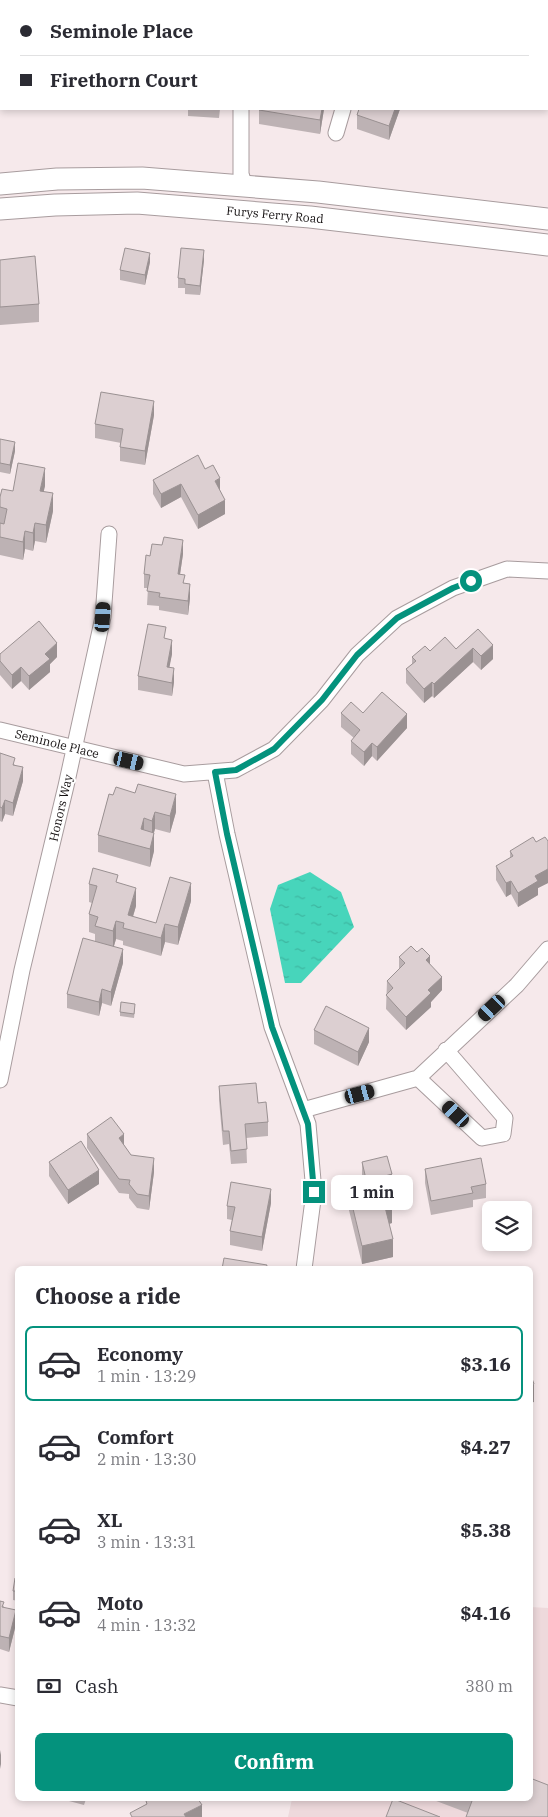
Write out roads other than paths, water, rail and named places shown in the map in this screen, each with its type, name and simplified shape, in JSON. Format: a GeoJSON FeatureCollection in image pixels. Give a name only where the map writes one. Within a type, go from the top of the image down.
{"type":"FeatureCollection","features":[{"type":"Feature","properties":{"kind":"main road"},"geometry":{"type":"LineString","coordinates":[[0,184],[57,179],[142,178],[318,192],[548,219]]}},
{"type":"Feature","properties":{"kind":"main road","name":"Furys Ferry Road"},"geometry":{"type":"LineString","coordinates":[[0,209],[54,205],[137,203],[310,217],[548,245]]}},
{"type":"Feature","properties":{"kind":"street"},"geometry":{"type":"LineString","coordinates":[[241,110],[241,174],[245,186]]}},
{"type":"Feature","properties":{"kind":"street"},"geometry":{"type":"LineString","coordinates":[[336,133],[343,110]]}},
{"type":"Feature","properties":{"kind":"street","name":"Honors Way"},"geometry":{"type":"LineString","coordinates":[[0,1080],[22,970],[103,617],[109,534]]}},
{"type":"Feature","properties":{"kind":"street","name":"Seminole Place"},"geometry":{"type":"LineString","coordinates":[[0,730],[184,774],[236,770],[274,749],[322,700],[357,655],[397,618],[453,588],[507,569],[548,571]]}},
{"type":"Feature","properties":{"kind":"street"},"geometry":{"type":"LineString","coordinates":[[215,772],[227,834],[272,1027],[308,1124],[314,1192],[304,1266]]}},
{"type":"Feature","properties":{"kind":"street"},"geometry":{"type":"LineString","coordinates":[[303,1110],[418,1078],[517,985],[548,949]]}},
{"type":"Feature","properties":{"kind":"street"},"geometry":{"type":"LineString","coordinates":[[418,1078],[482,1138],[503,1134],[505,1118],[446,1050]]}},
{"type":"Feature","properties":{"kind":"street"},"geometry":{"type":"LineString","coordinates":[[0,1695],[15,1698]]}},
{"type":"Feature","properties":{"kind":"water"},"geometry":{"type":"Polygon","coordinates":[[[310,872],[341,892],[354,927],[301,983],[285,983],[270,909],[278,885],[310,872]]]}}]}
